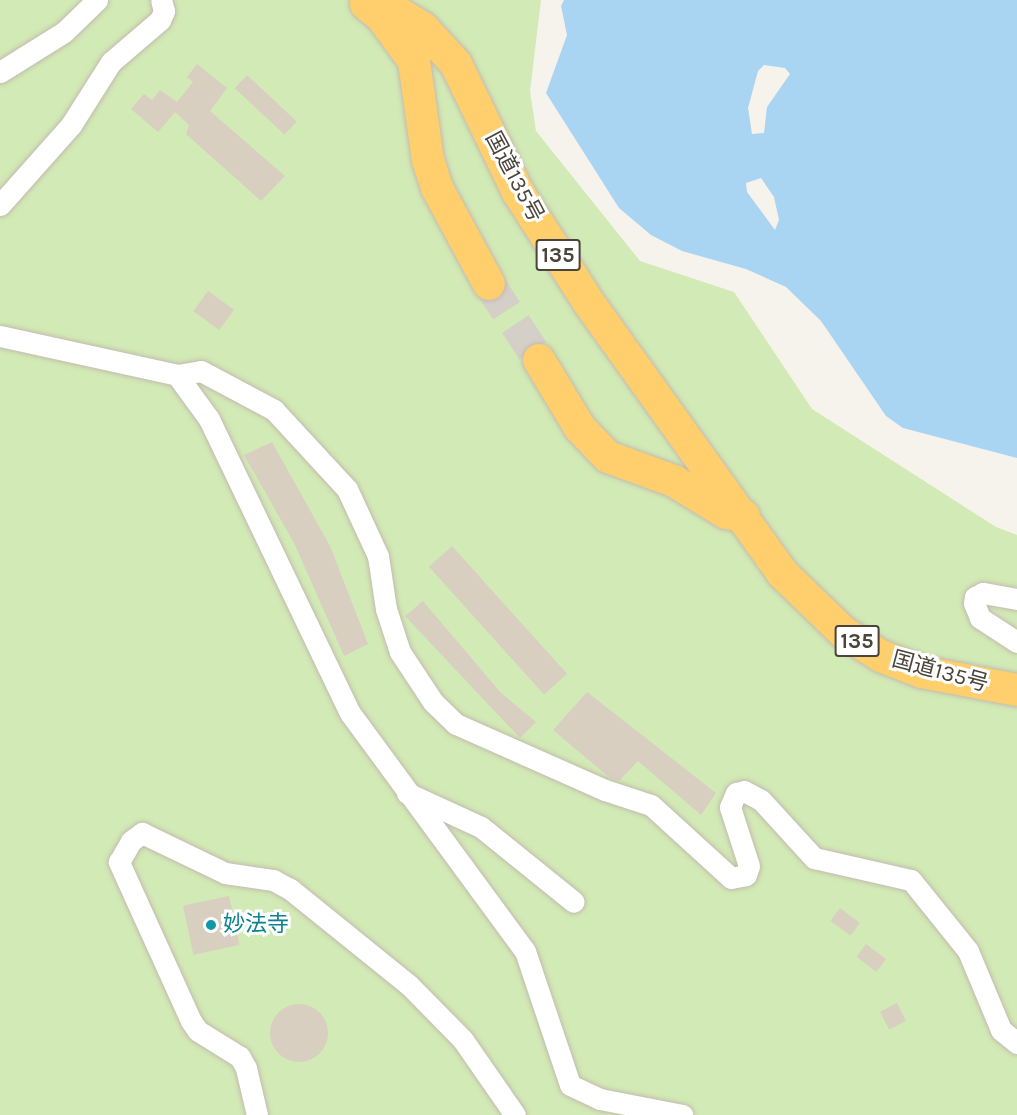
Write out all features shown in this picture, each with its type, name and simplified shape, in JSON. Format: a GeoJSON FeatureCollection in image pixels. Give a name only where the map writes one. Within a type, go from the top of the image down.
{"type":"FeatureCollection","features":[{"type":"Feature","properties":{"kind":"highway"},"geometry":{"type":"LineString","coordinates":[[360,0],[381,16],[414,61],[428,160],[437,188],[489,284]]}},
{"type":"Feature","properties":{"kind":"highway","name":"国道135号"},"geometry":{"type":"LineString","coordinates":[[376,0],[423,28],[456,64],[518,192],[589,303],[744,516],[782,573],[843,632],[881,656],[922,672],[1017,690]]}},
{"type":"Feature","properties":{"kind":"highway"},"geometry":{"type":"LineString","coordinates":[[539,360],[580,428],[608,457],[674,481],[726,513],[744,516]]}},
{"type":"Feature","properties":{"kind":"street"},"geometry":{"type":"LineString","coordinates":[[0,72],[64,32],[97,0]]}},
{"type":"Feature","properties":{"kind":"street"},"geometry":{"type":"LineString","coordinates":[[0,205],[70,125],[111,62],[160,20],[164,11],[161,0]]}},
{"type":"Feature","properties":{"kind":"street"},"geometry":{"type":"LineString","coordinates":[[0,336],[177,375],[201,371],[274,410],[347,489],[378,556],[386,609],[400,652],[433,702],[456,724],[605,790],[651,804],[731,878],[746,875],[749,866],[730,807],[736,793],[744,791],[761,800],[814,858],[911,880],[963,944],[1001,1030],[1017,1043]]}},
{"type":"Feature","properties":{"kind":"street"},"geometry":{"type":"LineString","coordinates":[[177,375],[209,419],[350,713],[404,791],[525,951],[570,1085],[600,1100],[682,1115]]}},
{"type":"Feature","properties":{"kind":"street"},"geometry":{"type":"LineString","coordinates":[[1017,599],[983,593],[975,597],[974,603],[980,618],[1017,642]]}},
{"type":"Feature","properties":{"kind":"street"},"geometry":{"type":"LineString","coordinates":[[404,791],[481,827],[574,902]]}},
{"type":"Feature","properties":{"kind":"street"},"geometry":{"type":"LineString","coordinates":[[257,1115],[246,1068],[240,1057],[198,1031],[191,1021],[119,862],[131,841],[142,833],[225,873],[273,880],[290,889],[409,985],[464,1040],[515,1115]]}},
{"type":"Feature","properties":{"kind":"green space"},"geometry":{"type":"Polygon","coordinates":[[[0,0],[541,0],[530,91],[536,131],[640,261],[734,292],[812,409],[996,527],[1017,535],[1017,1115],[0,1115],[0,0]]]}},
{"type":"Feature","properties":{"kind":"water"},"geometry":{"type":"Polygon","coordinates":[[[564,0],[1017,0],[1017,458],[903,428],[886,416],[821,321],[786,287],[746,269],[682,251],[651,235],[619,208],[546,93],[567,35],[561,6],[564,0]],[[764,65],[758,71],[748,108],[752,134],[764,133],[767,107],[790,74],[785,68],[764,65]],[[761,178],[746,183],[747,192],[775,230],[779,220],[774,197],[761,178]]]}},
{"type":"Feature","properties":{"kind":"building"},"geometry":{"type":"Polygon","coordinates":[[[197,64],[227,88],[210,111],[285,176],[261,201],[186,134],[189,125],[175,112],[158,132],[131,109],[144,94],[152,100],[160,90],[177,102],[193,82],[187,77],[197,64]]]}},
{"type":"Feature","properties":{"kind":"building"},"geometry":{"type":"Polygon","coordinates":[[[247,75],[297,121],[284,135],[235,88],[247,75]]]}},
{"type":"Feature","properties":{"kind":"building"},"geometry":{"type":"Polygon","coordinates":[[[208,291],[234,310],[219,330],[193,311],[208,291]]]}},
{"type":"Feature","properties":{"kind":"building"},"geometry":{"type":"Polygon","coordinates":[[[272,442],[330,546],[368,644],[344,656],[294,543],[244,455],[272,442]]]}},
{"type":"Feature","properties":{"kind":"building"},"geometry":{"type":"Polygon","coordinates":[[[452,546],[567,674],[544,695],[429,567],[452,546]]]}},
{"type":"Feature","properties":{"kind":"building"},"geometry":{"type":"Polygon","coordinates":[[[423,601],[500,692],[536,722],[520,738],[405,616],[423,601]]]}},
{"type":"Feature","properties":{"kind":"building"},"geometry":{"type":"Polygon","coordinates":[[[587,692],[716,793],[701,815],[638,761],[619,781],[610,778],[553,730],[587,692]]]}},
{"type":"Feature","properties":{"kind":"building","name":"妙法寺"},"geometry":{"type":"Polygon","coordinates":[[[229,896],[239,945],[193,955],[183,906],[229,896]]]}},
{"type":"Feature","properties":{"kind":"building"},"geometry":{"type":"Polygon","coordinates":[[[840,908],[860,923],[850,936],[830,921],[840,908]]]}},
{"type":"Feature","properties":{"kind":"building"},"geometry":{"type":"Polygon","coordinates":[[[866,944],[886,959],[876,972],[856,957],[866,944]]]}},
{"type":"Feature","properties":{"kind":"building"},"geometry":{"type":"Polygon","coordinates":[[[897,1003],[906,1021],[889,1029],[880,1012],[897,1003]]]}},
{"type":"Feature","properties":{"kind":"building"},"geometry":{"type":"Polygon","coordinates":[[[299,1004],[310,1006],[323,1017],[328,1033],[326,1044],[315,1057],[299,1062],[288,1060],[275,1049],[270,1033],[272,1022],[283,1009],[299,1004]]]}},
{"type":"Feature","properties":{"kind":"tunnel"},"geometry":{"type":"LineString","coordinates":[[489,284],[539,360]]}},
{"type":"Feature","properties":{"kind":"place","name":"妙法寺"},"geometry":{"type":"Point","coordinates":[211,925]}}]}
